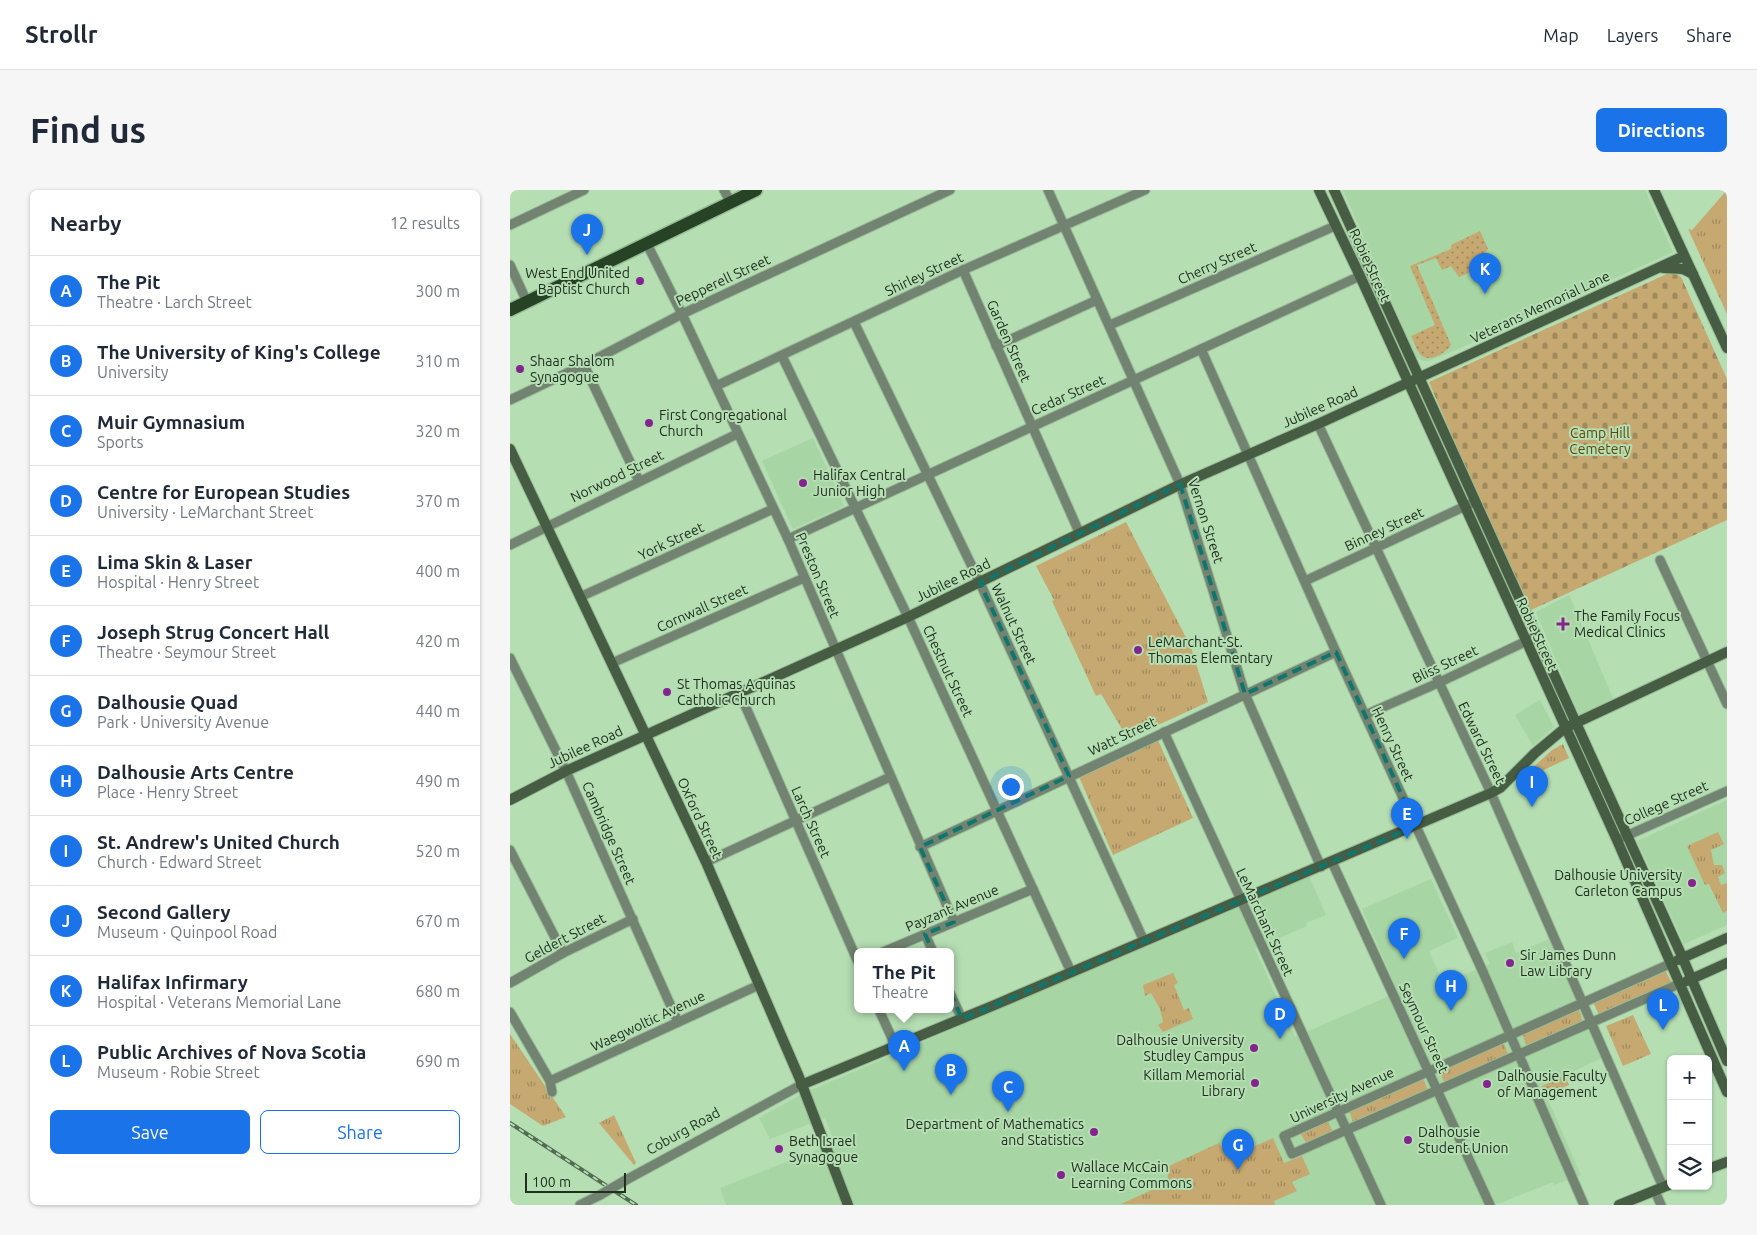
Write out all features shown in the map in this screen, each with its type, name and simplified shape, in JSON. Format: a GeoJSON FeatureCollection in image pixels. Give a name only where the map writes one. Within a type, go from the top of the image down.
{"type":"FeatureCollection","features":[{"type":"Feature","properties":{"kind":"main road"},"geometry":{"type":"LineString","coordinates":[[510,310],[756,190]]}},
{"type":"Feature","properties":{"kind":"main road","name":"Robie Street"},"geometry":{"type":"LineString","coordinates":[[1319,190],[1360,276],[1525,642],[1627,836],[1683,958],[1727,1062]]}},
{"type":"Feature","properties":{"kind":"main road","name":"Robie Street"},"geometry":{"type":"LineString","coordinates":[[1334,190],[1536,637],[1617,840],[1727,1092]]}},
{"type":"Feature","properties":{"kind":"main road"},"geometry":{"type":"LineString","coordinates":[[1654,190],[1726,344]]}},
{"type":"Feature","properties":{"kind":"main road","name":"Veterans Memorial Lane"},"geometry":{"type":"LineString","coordinates":[[1408,382],[1684,256]]}},
{"type":"Feature","properties":{"kind":"main road"},"geometry":{"type":"LineString","coordinates":[[1659,268],[1674,268],[1693,274]]}},
{"type":"Feature","properties":{"kind":"main road"},"geometry":{"type":"LineString","coordinates":[[1410,357],[1416,365],[1422,368],[1445,366]]}},
{"type":"Feature","properties":{"kind":"main road","name":"Jubilee Road"},"geometry":{"type":"LineString","coordinates":[[510,800],[566,771],[908,617],[1180,484],[1318,424],[1408,382]]}},
{"type":"Feature","properties":{"kind":"main road","name":"Oxford Street"},"geometry":{"type":"LineString","coordinates":[[510,449],[706,862],[801,1085],[848,1205]]}},
{"type":"Feature","properties":{"kind":"main road"},"geometry":{"type":"LineString","coordinates":[[801,1085],[896,1047],[1491,793],[1500,788],[1535,753],[1570,725],[1727,652]]}},
{"type":"Feature","properties":{"kind":"main road","name":"University Avenue"},"geometry":{"type":"LineString","coordinates":[[1672,963],[1727,938]]}},
{"type":"Feature","properties":{"kind":"main road","name":"University Avenue"},"geometry":{"type":"LineString","coordinates":[[1681,983],[1727,963]]}},
{"type":"Feature","properties":{"kind":"main road"},"geometry":{"type":"LineString","coordinates":[[1712,1168],[1727,1162]]}},
{"type":"Feature","properties":{"kind":"main road"},"geometry":{"type":"LineString","coordinates":[[1618,1205],[1663,1187]]}},
{"type":"Feature","properties":{"kind":"street"},"geometry":{"type":"LineString","coordinates":[[510,225],[584,190]]}},
{"type":"Feature","properties":{"kind":"street"},"geometry":{"type":"LineString","coordinates":[[724,190],[731,203]]}},
{"type":"Feature","properties":{"kind":"street","name":"Pepperell Street"},"geometry":{"type":"LineString","coordinates":[[510,400],[584,365],[682,314],[950,190]]}},
{"type":"Feature","properties":{"kind":"street","name":"Vernon Street"},"geometry":{"type":"LineString","coordinates":[[1048,190],[1135,380],[1180,484],[1245,694],[1321,867]]}},
{"type":"Feature","properties":{"kind":"street","name":"Shirley Street"},"geometry":{"type":"LineString","coordinates":[[716,386],[963,270],[1145,190]]}},
{"type":"Feature","properties":{"kind":"street","name":"Cherry Street"},"geometry":{"type":"LineString","coordinates":[[1110,325],[1335,226]]}},
{"type":"Feature","properties":{"kind":"street","name":"Preston Street"},"geometry":{"type":"LineString","coordinates":[[647,244],[788,539],[954,922]]}},
{"type":"Feature","properties":{"kind":"street"},"geometry":{"type":"LineString","coordinates":[[510,265],[527,302]]}},
{"type":"Feature","properties":{"kind":"street","name":"Garden Street"},"geometry":{"type":"LineString","coordinates":[[963,270],[1079,532]]}},
{"type":"Feature","properties":{"kind":"street","name":"Cedar Street"},"geometry":{"type":"LineString","coordinates":[[788,539],[1360,276]]}},
{"type":"Feature","properties":{"kind":"street"},"geometry":{"type":"LineString","coordinates":[[996,346],[1097,300]]}},
{"type":"Feature","properties":{"kind":"street","name":"Walnut Street"},"geometry":{"type":"LineString","coordinates":[[854,322],[926,475],[980,583],[1144,941]]}},
{"type":"Feature","properties":{"kind":"street","name":"Henry Street"},"geometry":{"type":"LineString","coordinates":[[1201,349],[1336,652],[1519,1054],[1584,1205]]}},
{"type":"Feature","properties":{"kind":"street","name":"Chestnut Street"},"geometry":{"type":"LineString","coordinates":[[782,356],[908,617],[1071,972]]}},
{"type":"Feature","properties":{"kind":"street"},"geometry":{"type":"LineString","coordinates":[[584,365],[638,482]]}},
{"type":"Feature","properties":{"kind":"street","name":"Edward Street"},"geometry":{"type":"LineString","coordinates":[[1318,424],[1491,793],[1593,1022],[1663,1187],[1661,1205]]}},
{"type":"Feature","properties":{"kind":"street","name":"Norwood Street"},"geometry":{"type":"LineString","coordinates":[[510,545],[545,526],[738,434]]}},
{"type":"Feature","properties":{"kind":"street","name":"Binney Street"},"geometry":{"type":"LineString","coordinates":[[1305,581],[1474,502]]}},
{"type":"Feature","properties":{"kind":"street","name":"York Street"},"geometry":{"type":"LineString","coordinates":[[580,598],[773,509]]}},
{"type":"Feature","properties":{"kind":"street"},"geometry":{"type":"LineString","coordinates":[[1660,560],[1727,704]]}},
{"type":"Feature","properties":{"kind":"street","name":"Cornwall Street"},"geometry":{"type":"LineString","coordinates":[[612,664],[804,578]]}},
{"type":"Feature","properties":{"kind":"street","name":"Bliss Street"},"geometry":{"type":"LineString","coordinates":[[1365,715],[1536,637]]}},
{"type":"Feature","properties":{"kind":"street","name":"Watt Street"},"geometry":{"type":"LineString","coordinates":[[920,847],[1336,652]]}},
{"type":"Feature","properties":{"kind":"street","name":"Cambridge Street"},"geometry":{"type":"LineString","coordinates":[[510,658],[566,771],[678,1022]]}},
{"type":"Feature","properties":{"kind":"street","name":"Larch Street"},"geometry":{"type":"LineString","coordinates":[[740,694],[854,953]]}},
{"type":"Feature","properties":{"kind":"street","name":"LeMarchant Street"},"geometry":{"type":"LineString","coordinates":[[1164,732],[1381,1205]]}},
{"type":"Feature","properties":{"kind":"street"},"geometry":{"type":"LineString","coordinates":[[706,862],[796,822],[890,776]]}},
{"type":"Feature","properties":{"kind":"street","name":"College Street"},"geometry":{"type":"LineString","coordinates":[[1617,840],[1727,791]]}},
{"type":"Feature","properties":{"kind":"street"},"geometry":{"type":"LineString","coordinates":[[510,850],[562,953]]}},
{"type":"Feature","properties":{"kind":"street","name":"Seymour Street"},"geometry":{"type":"LineString","coordinates":[[1332,862],[1490,1205]]}},
{"type":"Feature","properties":{"kind":"street","name":"Payzant Avenue"},"geometry":{"type":"LineString","coordinates":[[892,948],[1033,888]]}},
{"type":"Feature","properties":{"kind":"street","name":"Geldert Street"},"geometry":{"type":"LineString","coordinates":[[510,983],[562,953],[633,919]]}},
{"type":"Feature","properties":{"kind":"street"},"geometry":{"type":"LineString","coordinates":[[925,934],[931,948]]}},
{"type":"Feature","properties":{"kind":"street","name":"University Avenue"},"geometry":{"type":"LineString","coordinates":[[1672,963],[1284,1136],[1292,1154],[1681,983]]}},
{"type":"Feature","properties":{"kind":"street","name":"Waegwoltic Avenue"},"geometry":{"type":"LineString","coordinates":[[550,1081],[759,985]]}},
{"type":"Feature","properties":{"kind":"street"},"geometry":{"type":"LineString","coordinates":[[954,1001],[962,1019]]}},
{"type":"Feature","properties":{"kind":"street"},"geometry":{"type":"LineString","coordinates":[[510,1012],[550,1081],[552,1092]]}},
{"type":"Feature","properties":{"kind":"street"},"geometry":{"type":"LineString","coordinates":[[880,1013],[896,1047]]}},
{"type":"Feature","properties":{"kind":"street","name":"Coburg Road"},"geometry":{"type":"LineString","coordinates":[[580,1205],[801,1085]]}},
{"type":"Feature","properties":{"kind":"street"},"geometry":{"type":"LineString","coordinates":[[599,1195],[604,1205]]}},
{"type":"Feature","properties":{"kind":"highlighted area"},"geometry":{"type":"Polygon","coordinates":[[[1180,484],[1245,694],[1336,652],[1416,826],[962,1019],[925,934],[954,922],[920,847],[1069,776],[980,583],[1180,484]]]}},
{"type":"Feature","properties":{"kind":"shaded area"},"geometry":{"type":"Polygon","coordinates":[[[1343,190],[1645,190],[1673,252],[1456,350],[1429,361],[1423,361],[1416,357],[1343,190]]]}},
{"type":"Feature","properties":{"kind":"shaded area","name":"Halifax Central Junior High"},"geometry":{"type":"Polygon","coordinates":[[[813,438],[844,506],[793,529],[762,461],[813,438]]]}},
{"type":"Feature","properties":{"kind":"shaded area"},"geometry":{"type":"Polygon","coordinates":[[[1569,595],[1613,698],[1579,715],[1536,612],[1569,595]]]}},
{"type":"Feature","properties":{"kind":"shaded area"},"geometry":{"type":"Polygon","coordinates":[[[1540,700],[1554,727],[1533,746],[1515,715],[1540,700]]]}},
{"type":"Feature","properties":{"kind":"shaded area","name":"Dalhousie University Carleton Campus"},"geometry":{"type":"Polygon","coordinates":[[[1727,800],[1727,925],[1684,944],[1637,841],[1727,800]]]}},
{"type":"Feature","properties":{"kind":"shaded area","name":"Dalhousie University Studley Campus"},"geometry":{"type":"Polygon","coordinates":[[[1309,876],[1326,915],[1306,923],[1307,926],[1255,949],[1295,1037],[1398,992],[1362,909],[1431,879],[1458,938],[1429,951],[1439,974],[1449,970],[1454,979],[1490,964],[1485,953],[1512,942],[1516,953],[1549,939],[1602,1058],[1542,1086],[1581,1175],[1554,1185],[1553,1182],[1495,1205],[726,1205],[720,1188],[835,1143],[825,1118],[770,1139],[759,1118],[802,1094],[1309,876]]]}},
{"type":"Feature","properties":{"kind":"green space"},"geometry":{"type":"Polygon","coordinates":[[[1727,190],[1727,314],[1688,229],[1692,230],[1727,190]]]}},
{"type":"Feature","properties":{"kind":"green space"},"geometry":{"type":"Polygon","coordinates":[[[1480,231],[1488,249],[1486,251],[1488,257],[1482,260],[1485,266],[1459,277],[1451,266],[1442,270],[1436,258],[1417,265],[1451,345],[1437,356],[1432,358],[1423,357],[1417,350],[1411,336],[1435,325],[1410,266],[1451,249],[1451,245],[1480,231]]]}},
{"type":"Feature","properties":{"kind":"green space","name":"Camp Hill Cemetery"},"geometry":{"type":"Polygon","coordinates":[[[1669,273],[1681,277],[1727,379],[1727,520],[1531,610],[1476,492],[1429,382],[1669,273]]]}},
{"type":"Feature","properties":{"kind":"green space"},"geometry":{"type":"Polygon","coordinates":[[[1126,522],[1191,647],[1208,702],[1128,739],[1101,694],[1096,696],[1052,601],[1054,600],[1036,566],[1126,522]]]}},
{"type":"Feature","properties":{"kind":"green space"},"geometry":{"type":"Polygon","coordinates":[[[1157,738],[1193,818],[1113,855],[1079,777],[1157,738]]]}},
{"type":"Feature","properties":{"kind":"green space"},"geometry":{"type":"Polygon","coordinates":[[[1563,744],[1569,758],[1527,778],[1525,775],[1552,750],[1563,744]]]}},
{"type":"Feature","properties":{"kind":"green space"},"geometry":{"type":"Polygon","coordinates":[[[1718,832],[1724,844],[1711,850],[1714,865],[1722,865],[1725,873],[1718,877],[1721,885],[1727,883],[1727,911],[1723,913],[1709,884],[1705,885],[1687,846],[1718,832]]]}},
{"type":"Feature","properties":{"kind":"green space"},"geometry":{"type":"Polygon","coordinates":[[[1665,970],[1672,983],[1599,1015],[1593,1002],[1665,970]]]}},
{"type":"Feature","properties":{"kind":"green space"},"geometry":{"type":"Polygon","coordinates":[[[1173,973],[1178,983],[1174,985],[1184,1010],[1189,1008],[1193,1019],[1163,1032],[1158,1025],[1163,1022],[1160,1009],[1151,993],[1145,996],[1143,985],[1173,973]]]}},
{"type":"Feature","properties":{"kind":"green space"},"geometry":{"type":"Polygon","coordinates":[[[1577,1009],[1581,1014],[1582,1022],[1526,1045],[1522,1033],[1577,1009]]]}},
{"type":"Feature","properties":{"kind":"green space"},"geometry":{"type":"Polygon","coordinates":[[[1633,1015],[1651,1054],[1623,1066],[1606,1026],[1633,1015]]]}},
{"type":"Feature","properties":{"kind":"green space"},"geometry":{"type":"Polygon","coordinates":[[[510,1034],[566,1117],[543,1126],[510,1104],[510,1034]]]}},
{"type":"Feature","properties":{"kind":"green space"},"geometry":{"type":"Polygon","coordinates":[[[1503,1041],[1508,1054],[1445,1083],[1439,1071],[1503,1041]]]}},
{"type":"Feature","properties":{"kind":"green space"},"geometry":{"type":"Polygon","coordinates":[[[1565,1075],[1569,1085],[1546,1095],[1542,1086],[1565,1075]]]}},
{"type":"Feature","properties":{"kind":"green space"},"geometry":{"type":"Polygon","coordinates":[[[1423,1078],[1428,1090],[1353,1123],[1350,1112],[1423,1078]]]}},
{"type":"Feature","properties":{"kind":"green space"},"geometry":{"type":"Polygon","coordinates":[[[614,1115],[636,1163],[634,1165],[599,1123],[614,1115]]]}},
{"type":"Feature","properties":{"kind":"green space"},"geometry":{"type":"Polygon","coordinates":[[[1328,1122],[1332,1130],[1331,1133],[1307,1144],[1301,1135],[1302,1132],[1328,1122]]]}},
{"type":"Feature","properties":{"kind":"green space"},"geometry":{"type":"Polygon","coordinates":[[[1273,1138],[1284,1163],[1302,1156],[1310,1174],[1292,1182],[1297,1191],[1274,1201],[1275,1205],[1121,1204],[1167,1183],[1169,1166],[1219,1143],[1228,1158],[1273,1138]]]}},
{"type":"Feature","properties":{"kind":"railway"},"geometry":{"type":"LineString","coordinates":[[510,1123],[636,1205]]}},
{"type":"Feature","properties":{"kind":"place","name":"Second Gallery"},"geometry":{"type":"Point","coordinates":[587,255]}},
{"type":"Feature","properties":{"kind":"place","name":"West End United Baptist Church"},"geometry":{"type":"Point","coordinates":[640,281]}},
{"type":"Feature","properties":{"kind":"place","name":"Halifax Infirmary"},"geometry":{"type":"Point","coordinates":[1485,294]}},
{"type":"Feature","properties":{"kind":"place","name":"Shaar Shalom Synagogue"},"geometry":{"type":"Point","coordinates":[520,369]}},
{"type":"Feature","properties":{"kind":"place","name":"First Congregational Church"},"geometry":{"type":"Point","coordinates":[649,423]}},
{"type":"Feature","properties":{"kind":"place","name":"Halifax Central Junior High"},"geometry":{"type":"Point","coordinates":[803,483]}},
{"type":"Feature","properties":{"kind":"place","name":"The Family Focus Medical Clinics"},"geometry":{"type":"Point","coordinates":[1563,624]}},
{"type":"Feature","properties":{"kind":"place","name":"LeMarchant-St. Thomas Elementary"},"geometry":{"type":"Point","coordinates":[1138,650]}},
{"type":"Feature","properties":{"kind":"place","name":"St Thomas Aquinas Catholic Church"},"geometry":{"type":"Point","coordinates":[667,692]}},
{"type":"Feature","properties":{"kind":"place","name":"St. Andrew's United Church"},"geometry":{"type":"Point","coordinates":[1532,807]}},
{"type":"Feature","properties":{"kind":"place","name":"Lima Skin & Laser"},"geometry":{"type":"Point","coordinates":[1407,839]}},
{"type":"Feature","properties":{"kind":"place","name":"Dalhousie University Carleton Campus"},"geometry":{"type":"Point","coordinates":[1692,883]}},
{"type":"Feature","properties":{"kind":"place","name":"Joseph Strug Concert Hall"},"geometry":{"type":"Point","coordinates":[1404,959]}},
{"type":"Feature","properties":{"kind":"place","name":"Sir James Dunn Law Library"},"geometry":{"type":"Point","coordinates":[1510,963]}},
{"type":"Feature","properties":{"kind":"place","name":"Dalhousie Arts Centre"},"geometry":{"type":"Point","coordinates":[1451,1011]}},
{"type":"Feature","properties":{"kind":"place","name":"Public Archives of Nova Scotia"},"geometry":{"type":"Point","coordinates":[1663,1030]}},
{"type":"Feature","properties":{"kind":"place","name":"Centre for European Studies"},"geometry":{"type":"Point","coordinates":[1280,1039]}},
{"type":"Feature","properties":{"kind":"place","name":"Dalhousie University Studley Campus"},"geometry":{"type":"Point","coordinates":[1254,1048]}},
{"type":"Feature","properties":{"kind":"place","name":"The Pit"},"geometry":{"type":"Point","coordinates":[904,1071]}},
{"type":"Feature","properties":{"kind":"place","name":"Killam Memorial Library"},"geometry":{"type":"Point","coordinates":[1255,1083]}},
{"type":"Feature","properties":{"kind":"place","name":"Dalhousie Faculty of Management"},"geometry":{"type":"Point","coordinates":[1487,1084]}},
{"type":"Feature","properties":{"kind":"place","name":"The University of King's College"},"geometry":{"type":"Point","coordinates":[951,1095]}},
{"type":"Feature","properties":{"kind":"place","name":"Muir Gymnasium"},"geometry":{"type":"Point","coordinates":[1008,1112]}},
{"type":"Feature","properties":{"kind":"place","name":"Department of Mathematics and Statistics"},"geometry":{"type":"Point","coordinates":[1094,1132]}},
{"type":"Feature","properties":{"kind":"place","name":"Dalhousie Student Union"},"geometry":{"type":"Point","coordinates":[1408,1140]}},
{"type":"Feature","properties":{"kind":"place","name":"Beth Israel Synagogue"},"geometry":{"type":"Point","coordinates":[779,1149]}},
{"type":"Feature","properties":{"kind":"place","name":"Dalhousie Quad"},"geometry":{"type":"Point","coordinates":[1238,1170]}},
{"type":"Feature","properties":{"kind":"place","name":"Wallace McCain Learning Commons"},"geometry":{"type":"Point","coordinates":[1061,1175]}}]}
